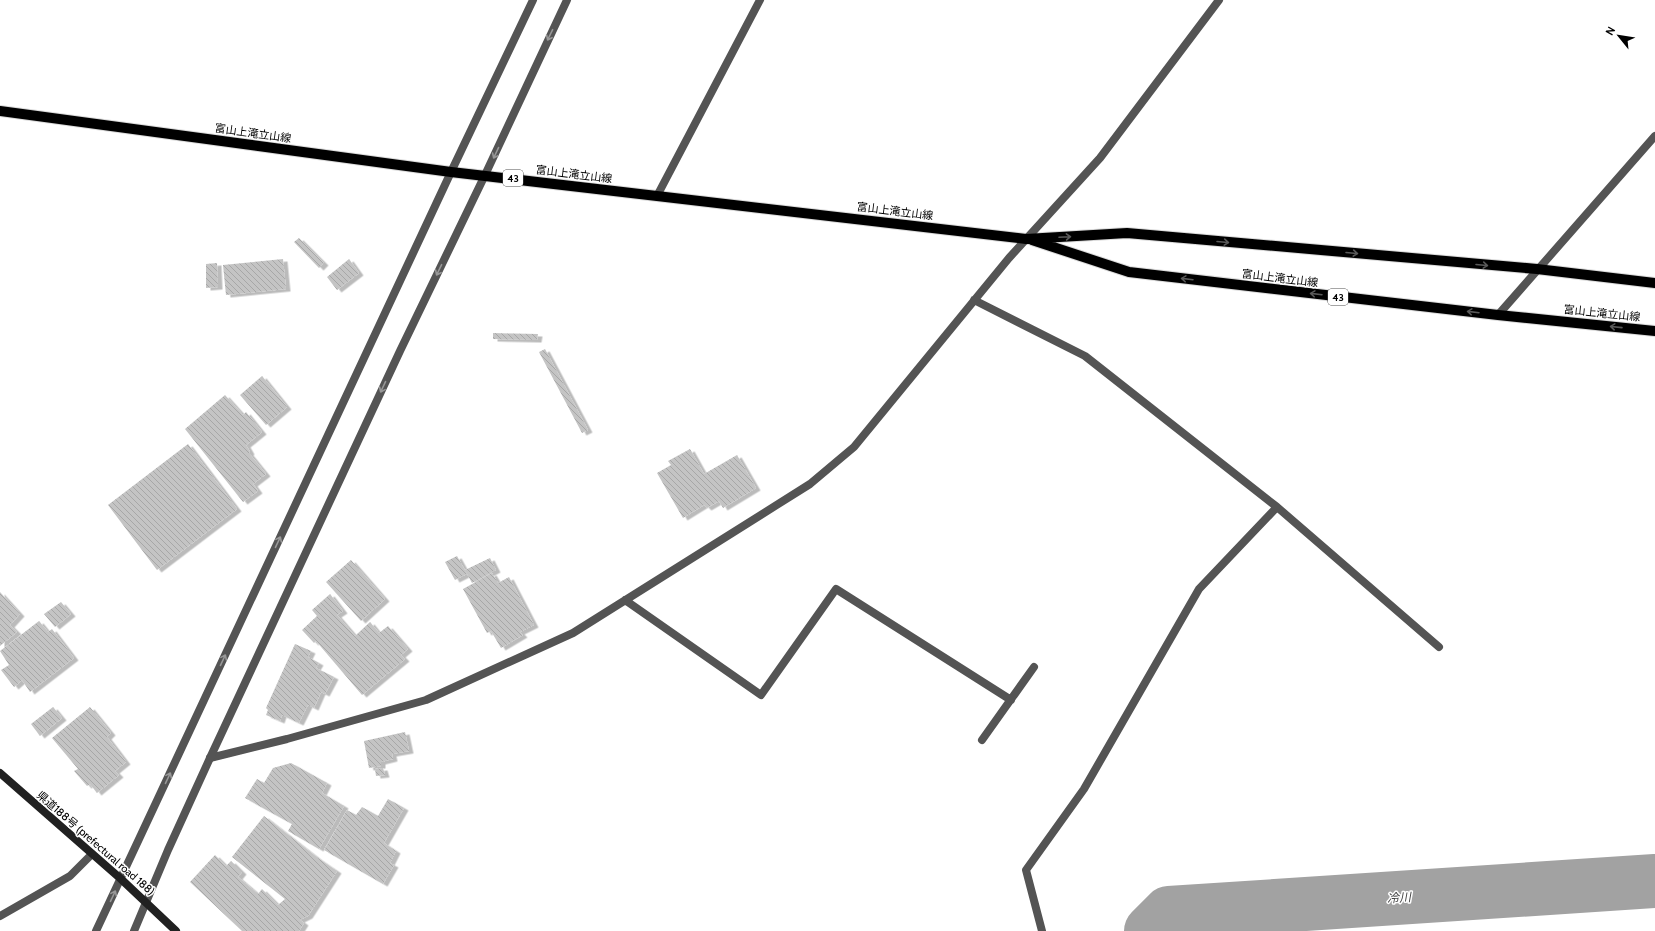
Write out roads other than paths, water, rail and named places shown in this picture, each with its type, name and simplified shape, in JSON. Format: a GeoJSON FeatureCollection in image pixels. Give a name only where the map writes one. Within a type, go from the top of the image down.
{"type":"FeatureCollection","features":[{"type":"Feature","properties":{"kind":"main road","name":"富山上滝立山線"},"geometry":{"type":"LineString","coordinates":[[0,111],[451,172],[1026,239],[1127,233],[1537,269],[1655,283]]}},
{"type":"Feature","properties":{"kind":"main road","name":"富山上滝立山線"},"geometry":{"type":"LineString","coordinates":[[1026,239],[1129,272],[1498,315],[1655,331]]}},
{"type":"Feature","properties":{"kind":"main road","name":"県道188号 (prefectural road 188)"},"geometry":{"type":"LineString","coordinates":[[0,773],[147,902],[176,931]]}},
{"type":"Feature","properties":{"kind":"street"},"geometry":{"type":"LineString","coordinates":[[96,931],[533,0]]}},
{"type":"Feature","properties":{"kind":"street"},"geometry":{"type":"LineString","coordinates":[[134,931],[168,850],[210,758],[400,351],[567,0]]}},
{"type":"Feature","properties":{"kind":"street"},"geometry":{"type":"LineString","coordinates":[[657,196],[760,0]]}},
{"type":"Feature","properties":{"kind":"street"},"geometry":{"type":"LineString","coordinates":[[210,758],[287,739],[426,700],[573,633],[810,484],[854,447],[974,300],[1026,239],[1100,158],[1219,0]]}},
{"type":"Feature","properties":{"kind":"street"},"geometry":{"type":"LineString","coordinates":[[1498,315],[1655,136]]}},
{"type":"Feature","properties":{"kind":"street"},"geometry":{"type":"LineString","coordinates":[[974,300],[1085,356],[1277,507],[1439,647]]}},
{"type":"Feature","properties":{"kind":"street"},"geometry":{"type":"LineString","coordinates":[[1042,931],[1026,870],[1084,789],[1199,589],[1277,507]]}},
{"type":"Feature","properties":{"kind":"street"},"geometry":{"type":"LineString","coordinates":[[625,600],[761,695],[836,589],[1011,700]]}},
{"type":"Feature","properties":{"kind":"street"},"geometry":{"type":"LineString","coordinates":[[982,740],[1034,667]]}},
{"type":"Feature","properties":{"kind":"street"},"geometry":{"type":"LineString","coordinates":[[0,916],[70,876],[92,854]]}},
{"type":"Feature","properties":{"kind":"waterway","name":"冷川"},"geometry":{"type":"LineString","coordinates":[[1151,931],[1169,913],[1655,881]]}}]}
